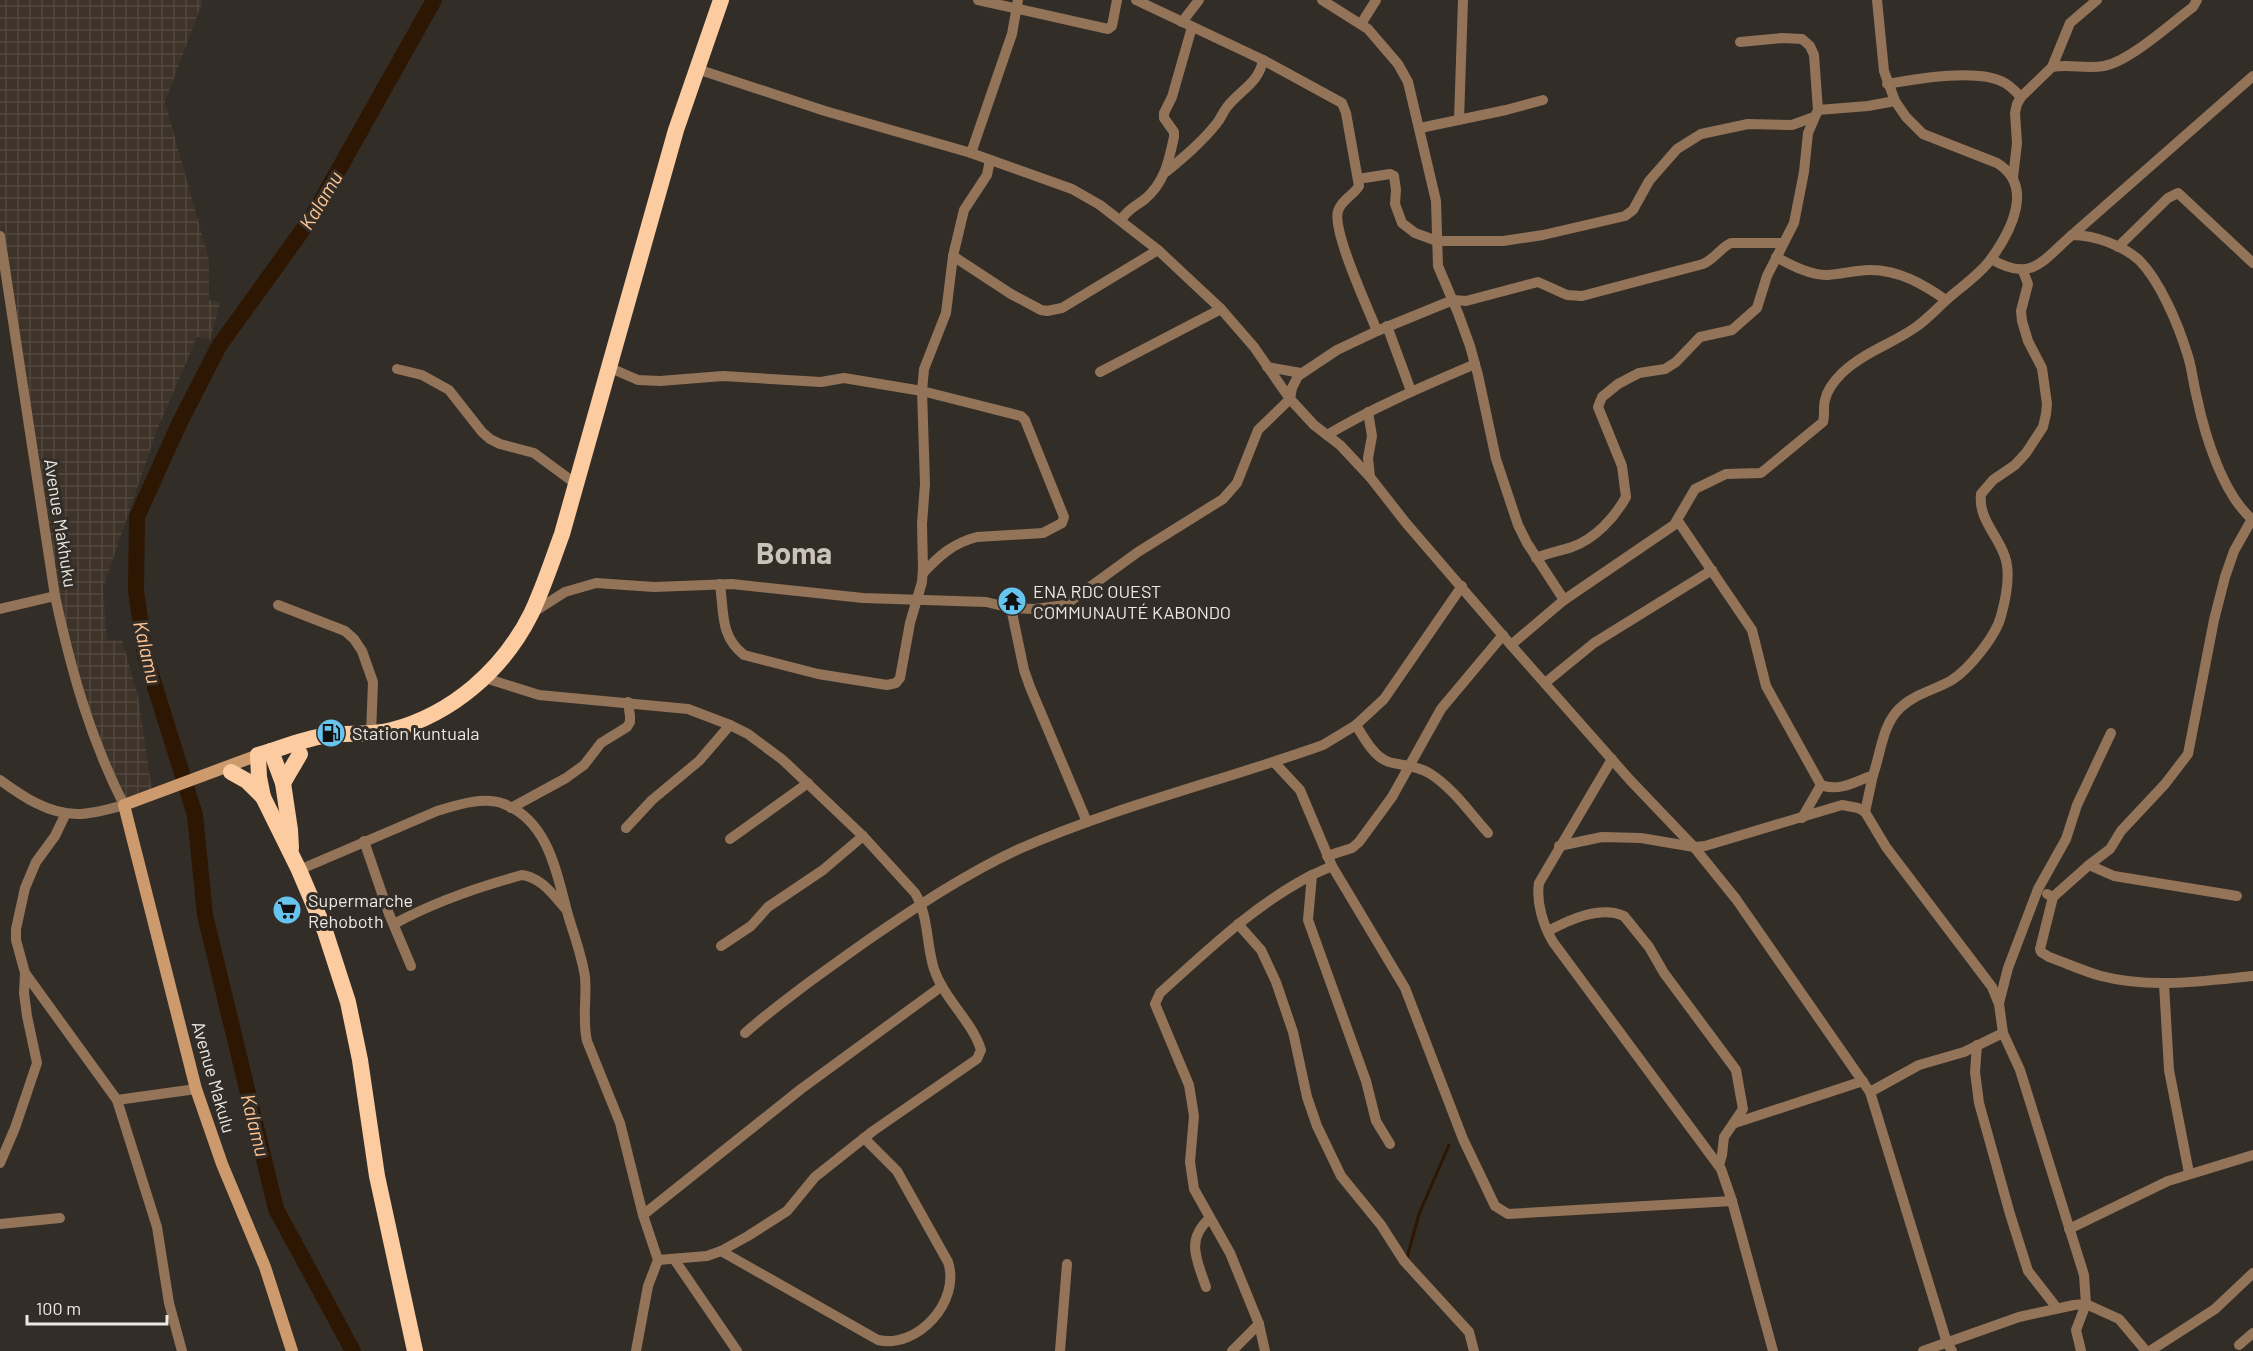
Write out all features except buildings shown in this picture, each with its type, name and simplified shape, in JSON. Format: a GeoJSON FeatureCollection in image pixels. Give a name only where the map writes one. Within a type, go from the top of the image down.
{"type":"FeatureCollection","features":[{"type":"Feature","properties":{"kind":"highway"},"geometry":{"type":"LineString","coordinates":[[266,759],[326,735],[371,734],[414,723],[457,700],[485,678],[515,641],[531,614],[562,534],[682,109],[721,0]]}},
{"type":"Feature","properties":{"kind":"highway"},"geometry":{"type":"LineString","coordinates":[[266,759],[300,754],[331,744],[348,735]]}},
{"type":"Feature","properties":{"kind":"highway"},"geometry":{"type":"LineString","coordinates":[[283,783],[300,754]]}},
{"type":"Feature","properties":{"kind":"highway"},"geometry":{"type":"LineString","coordinates":[[266,759],[283,783],[291,852]]}},
{"type":"Feature","properties":{"kind":"highway"},"geometry":{"type":"LineString","coordinates":[[263,797],[266,759]]}},
{"type":"Feature","properties":{"kind":"highway"},"geometry":{"type":"LineString","coordinates":[[231,772],[247,781],[263,797],[291,852],[332,952],[348,1002],[360,1060],[377,1176],[415,1351]]}},
{"type":"Feature","properties":{"kind":"main road"},"geometry":{"type":"LineString","coordinates":[[210,773],[231,772],[266,759]]}},
{"type":"Feature","properties":{"kind":"main road"},"geometry":{"type":"LineString","coordinates":[[124,805],[210,773],[266,759]]}},
{"type":"Feature","properties":{"kind":"main road","name":"Avenue Makulu"},"geometry":{"type":"LineString","coordinates":[[124,805],[196,1089],[222,1164],[265,1267],[291,1351]]}},
{"type":"Feature","properties":{"kind":"street"},"geometry":{"type":"LineString","coordinates":[[978,0],[1017,4],[1108,29],[1112,26],[1117,0]]}},
{"type":"Feature","properties":{"kind":"street"},"geometry":{"type":"LineString","coordinates":[[1136,0],[1263,60],[1342,102],[1346,113],[1358,188],[1342,203],[1337,219],[1348,256],[1411,391]]}},
{"type":"Feature","properties":{"kind":"street"},"geometry":{"type":"LineString","coordinates":[[1166,172],[1174,132],[1164,118],[1164,114],[1172,97],[1187,24],[1199,0]]}},
{"type":"Feature","properties":{"kind":"street"},"geometry":{"type":"LineString","coordinates":[[1322,0],[1360,24],[1378,39],[1404,73],[1420,128],[1436,201],[1437,266],[1453,300],[1475,364],[1502,477],[1518,525],[1536,558],[1564,600]]}},
{"type":"Feature","properties":{"kind":"street"},"geometry":{"type":"LineString","coordinates":[[1360,24],[1376,0]]}},
{"type":"Feature","properties":{"kind":"street"},"geometry":{"type":"LineString","coordinates":[[1459,120],[1462,0]]}},
{"type":"Feature","properties":{"kind":"street"},"geometry":{"type":"LineString","coordinates":[[1511,645],[1564,600],[1678,521],[1691,495],[1703,484],[1726,474],[1761,473],[1796,446],[1823,422],[1827,392],[1842,373],[1869,353],[1918,326],[1991,259],[2015,213],[2018,189],[2006,168],[1923,135],[1910,123],[1887,84],[1879,35],[1877,0]]}},
{"type":"Feature","properties":{"kind":"street"},"geometry":{"type":"LineString","coordinates":[[2013,178],[2017,143],[2015,113],[2021,97],[2052,67],[2070,23],[2097,0]]}},
{"type":"Feature","properties":{"kind":"street"},"geometry":{"type":"LineString","coordinates":[[2052,67],[2064,65],[2093,67],[2118,62],[2193,7],[2197,0]]}},
{"type":"Feature","properties":{"kind":"street"},"geometry":{"type":"LineString","coordinates":[[971,153],[1012,34],[1017,4]]}},
{"type":"Feature","properties":{"kind":"street"},"geometry":{"type":"LineString","coordinates":[[1536,558],[1570,548],[1589,539],[1608,521],[1626,496],[1622,466],[1598,407],[1602,397],[1635,374],[1665,369],[1676,362],[1700,337],[1737,327],[1757,308],[1767,276],[1794,223],[1798,209],[1808,133],[1816,113],[1814,55],[1810,46],[1802,39],[1782,38],[1740,42]]}},
{"type":"Feature","properties":{"kind":"street"},"geometry":{"type":"LineString","coordinates":[[1121,220],[1128,209],[1147,197],[1166,172],[1203,139],[1218,122],[1226,108],[1251,85],[1261,70],[1263,60]]}},
{"type":"Feature","properties":{"kind":"street"},"geometry":{"type":"LineString","coordinates":[[697,69],[825,111],[971,153],[1072,189],[1121,220],[1158,250],[1221,309],[1254,347],[1290,399],[1314,425],[1328,435],[1371,477],[1406,523],[1511,645],[1694,847],[1731,892],[1870,1092],[1949,1347]]}},
{"type":"Feature","properties":{"kind":"street"},"geometry":{"type":"LineString","coordinates":[[1887,84],[1939,76],[1965,76],[2002,81],[2021,97]]}},
{"type":"Feature","properties":{"kind":"street"},"geometry":{"type":"LineString","coordinates":[[1991,259],[2001,265],[2023,271],[2041,263],[2253,76]]}},
{"type":"Feature","properties":{"kind":"street"},"geometry":{"type":"LineString","coordinates":[[1420,128],[1543,100]]}},
{"type":"Feature","properties":{"kind":"street"},"geometry":{"type":"LineString","coordinates":[[1358,179],[1390,174],[1394,176],[1395,204],[1402,223],[1415,233],[1437,241],[1513,239],[1543,235],[1620,218],[1633,210],[1649,181],[1677,149],[1701,134],[1748,124],[1792,125],[1816,113],[1895,101]]}},
{"type":"Feature","properties":{"kind":"street"},"geometry":{"type":"LineString","coordinates":[[720,584],[726,634],[734,647],[744,655],[818,674],[887,685],[896,683],[900,678],[915,599],[923,573],[922,524],[925,484],[922,391],[924,369],[946,313],[953,256],[964,210],[987,175],[990,160]]}},
{"type":"Feature","properties":{"kind":"street"},"geometry":{"type":"LineString","coordinates":[[2118,247],[2168,198],[2178,194],[2253,263]]}},
{"type":"Feature","properties":{"kind":"street"},"geometry":{"type":"LineString","coordinates":[[2072,235],[2086,235],[2118,247],[2137,258],[2145,267],[2167,303],[2187,352],[2202,417],[2214,453],[2236,504],[2252,520],[2234,551],[2225,577],[2214,620],[2188,754],[2165,784],[2121,831],[2110,849],[2053,897],[2040,949],[2044,955],[2100,976],[2164,984],[2253,976]]}},
{"type":"Feature","properties":{"kind":"street","name":"Avenue Makhuku"},"geometry":{"type":"LineString","coordinates":[[0,236],[55,596],[66,650],[94,740],[124,805]]}},
{"type":"Feature","properties":{"kind":"street"},"geometry":{"type":"LineString","coordinates":[[531,614],[565,592],[596,583],[654,587],[752,585],[863,597],[986,602],[1011,608],[1035,609],[1065,605],[1138,552],[1223,499],[1237,483],[1258,430],[1290,399],[1294,383],[1301,373],[1337,350],[1382,328],[1453,300],[1466,301],[1538,282],[1567,295],[1582,296],[1703,264],[1724,246],[1731,243],[1783,243]]}},
{"type":"Feature","properties":{"kind":"street"},"geometry":{"type":"LineString","coordinates":[[953,256],[1011,294],[1047,311],[1062,308],[1158,250]]}},
{"type":"Feature","properties":{"kind":"street"},"geometry":{"type":"LineString","coordinates":[[1776,257],[1800,269],[1826,275],[1871,270],[1894,273],[1919,283],[1946,300]]}},
{"type":"Feature","properties":{"kind":"street"},"geometry":{"type":"LineString","coordinates":[[1866,812],[1873,775],[1888,725],[1899,708],[1916,696],[1951,680],[1962,672],[1981,650],[2001,617],[2007,567],[2003,552],[1982,512],[1981,494],[1993,480],[2026,453],[2043,428],[2048,404],[2042,368],[2028,341],[2022,321],[2021,311],[2028,284],[2023,271]]}},
{"type":"Feature","properties":{"kind":"street"},"geometry":{"type":"LineString","coordinates":[[1100,372],[1221,309]]}},
{"type":"Feature","properties":{"kind":"street"},"geometry":{"type":"LineString","coordinates":[[1328,435],[1411,391],[1475,364]]}},
{"type":"Feature","properties":{"kind":"street"},"geometry":{"type":"LineString","coordinates":[[608,367],[638,380],[674,381],[723,376],[821,382],[844,378],[922,391],[1021,416],[1029,429],[1064,517],[1059,526],[1043,532],[967,539],[941,554],[923,573]]}},
{"type":"Feature","properties":{"kind":"street"},"geometry":{"type":"LineString","coordinates":[[1267,367],[1301,373]]}},
{"type":"Feature","properties":{"kind":"street"},"geometry":{"type":"LineString","coordinates":[[397,369],[422,375],[449,390],[490,439],[534,453],[576,484]]}},
{"type":"Feature","properties":{"kind":"street"},"geometry":{"type":"LineString","coordinates":[[1368,412],[1372,436],[1368,458],[1371,477]]}},
{"type":"Feature","properties":{"kind":"street"},"geometry":{"type":"LineString","coordinates":[[1678,521],[1752,630],[1766,686],[1821,784],[1837,788],[1873,775]]}},
{"type":"Feature","properties":{"kind":"street"},"geometry":{"type":"LineString","coordinates":[[1545,683],[1594,643],[1712,570]]}},
{"type":"Feature","properties":{"kind":"street"},"geometry":{"type":"LineString","coordinates":[[545,580],[565,592]]}},
{"type":"Feature","properties":{"kind":"street"},"geometry":{"type":"LineString","coordinates":[[745,1033],[774,1007],[812,979],[921,903],[984,866],[1087,822],[1323,745],[1356,725],[1384,699],[1462,586]]}},
{"type":"Feature","properties":{"kind":"street"},"geometry":{"type":"LineString","coordinates":[[0,609],[55,596]]}},
{"type":"Feature","properties":{"kind":"street"},"geometry":{"type":"LineString","coordinates":[[278,605],[345,631],[354,639],[362,651],[373,682],[371,734]]}},
{"type":"Feature","properties":{"kind":"street"},"geometry":{"type":"LineString","coordinates":[[1011,608],[1024,670],[1030,687],[1087,822]]}},
{"type":"Feature","properties":{"kind":"street"},"geometry":{"type":"LineString","coordinates":[[1266,1351],[1259,1324],[1230,1253],[1193,1184],[1190,1154],[1194,1116],[1189,1085],[1155,1004],[1156,999],[1238,924],[1359,842],[1392,797],[1441,709],[1503,635]]}},
{"type":"Feature","properties":{"kind":"street"},"geometry":{"type":"LineString","coordinates":[[485,678],[539,695],[688,709],[748,734],[808,783],[908,884],[921,903],[934,969],[942,986],[979,1044],[981,1054],[977,1059],[864,1138],[815,1177],[787,1211],[722,1251],[707,1256],[658,1260]]}},
{"type":"Feature","properties":{"kind":"street"},"geometry":{"type":"LineString","coordinates":[[511,808],[566,778],[584,765],[601,743],[627,727],[630,716],[627,702]]}},
{"type":"Feature","properties":{"kind":"street"},"geometry":{"type":"LineString","coordinates":[[626,828],[652,800],[699,761],[730,725]]}},
{"type":"Feature","properties":{"kind":"street"},"geometry":{"type":"LineString","coordinates":[[1356,725],[1383,759],[1391,763],[1420,768],[1441,782],[1488,832]]}},
{"type":"Feature","properties":{"kind":"street"},"geometry":{"type":"LineString","coordinates":[[1999,1004],[2007,968],[2038,889],[2066,839],[2077,805],[2111,733]]}},
{"type":"Feature","properties":{"kind":"street"},"geometry":{"type":"LineString","coordinates":[[1612,759],[1559,846],[1538,887],[1542,915],[1552,942],[1719,1165],[1732,1201],[1773,1351]]}},
{"type":"Feature","properties":{"kind":"street"},"geometry":{"type":"LineString","coordinates":[[1274,762],[1300,790],[1330,861],[1405,988],[1459,1130],[1495,1206],[1508,1214],[1732,1201]]}},
{"type":"Feature","properties":{"kind":"street"},"geometry":{"type":"LineString","coordinates":[[0,780],[33,802],[66,813],[91,813],[124,805]]}},
{"type":"Feature","properties":{"kind":"street"},"geometry":{"type":"LineString","coordinates":[[730,840],[808,783]]}},
{"type":"Feature","properties":{"kind":"street"},"geometry":{"type":"LineString","coordinates":[[1802,818],[1821,784]]}},
{"type":"Feature","properties":{"kind":"street"},"geometry":{"type":"LineString","coordinates":[[299,870],[437,811],[457,806],[493,802],[511,808],[535,827],[544,841],[560,885],[585,979],[584,1028],[587,1041],[620,1123],[643,1215],[658,1260],[648,1286],[636,1351]]}},
{"type":"Feature","properties":{"kind":"street"},"geometry":{"type":"LineString","coordinates":[[1559,846],[1602,837],[1641,838],[1694,847],[1842,805],[1866,812],[1886,847],[1992,987],[1999,1004],[2003,1033],[2020,1070],[2084,1275],[2086,1304],[2076,1330],[2081,1351]]}},
{"type":"Feature","properties":{"kind":"street"},"geometry":{"type":"LineString","coordinates":[[0,1163],[15,1128],[37,1063],[27,1016],[24,993],[25,973],[16,940],[16,929],[23,893],[36,862],[55,836],[66,813]]}},
{"type":"Feature","properties":{"kind":"street"},"geometry":{"type":"LineString","coordinates":[[721,946],[751,926],[768,907],[823,870],[863,836]]}},
{"type":"Feature","properties":{"kind":"street"},"geometry":{"type":"LineString","coordinates":[[364,841],[411,966]]}},
{"type":"Feature","properties":{"kind":"street"},"geometry":{"type":"LineString","coordinates":[[2089,865],[2114,876],[2237,897]]}},
{"type":"Feature","properties":{"kind":"street"},"geometry":{"type":"LineString","coordinates":[[394,924],[415,912],[445,900],[522,875],[531,876],[541,882],[567,910]]}},
{"type":"Feature","properties":{"kind":"street"},"geometry":{"type":"LineString","coordinates":[[1312,875],[1308,920],[1366,1081],[1376,1121],[1390,1144]]}},
{"type":"Feature","properties":{"kind":"street"},"geometry":{"type":"LineString","coordinates":[[2038,889],[2053,897]]}},
{"type":"Feature","properties":{"kind":"street"},"geometry":{"type":"LineString","coordinates":[[1548,931],[1569,920],[1612,913],[1624,916],[1649,947],[1664,973],[1736,1070],[1743,1105],[1735,1123],[1724,1137],[1719,1165]]}},
{"type":"Feature","properties":{"kind":"street"},"geometry":{"type":"LineString","coordinates":[[1238,924],[1261,950],[1276,982],[1293,1032],[1307,1097],[1317,1126],[1341,1176],[1381,1225],[1404,1261],[1469,1332],[1474,1351]]}},
{"type":"Feature","properties":{"kind":"street"},"geometry":{"type":"LineString","coordinates":[[25,973],[117,1100],[157,1227],[169,1303],[182,1351]]}},
{"type":"Feature","properties":{"kind":"street"},"geometry":{"type":"LineString","coordinates":[[2164,984],[2169,1070],[2189,1173]]}},
{"type":"Feature","properties":{"kind":"street"},"geometry":{"type":"LineString","coordinates":[[643,1215],[801,1089],[942,986]]}},
{"type":"Feature","properties":{"kind":"street"},"geometry":{"type":"LineString","coordinates":[[1870,1092],[1919,1065],[1977,1045],[2003,1033]]}},
{"type":"Feature","properties":{"kind":"street"},"geometry":{"type":"LineString","coordinates":[[1977,1045],[1975,1072],[1978,1103],[2010,1214],[2028,1271],[2057,1308]]}},
{"type":"Feature","properties":{"kind":"street"},"geometry":{"type":"LineString","coordinates":[[1735,1123],[1863,1081]]}},
{"type":"Feature","properties":{"kind":"street"},"geometry":{"type":"LineString","coordinates":[[117,1100],[196,1089]]}},
{"type":"Feature","properties":{"kind":"street"},"geometry":{"type":"LineString","coordinates":[[722,1251],[878,1340],[901,1341],[928,1324],[946,1299],[951,1284],[951,1270],[897,1172],[864,1138]]}},
{"type":"Feature","properties":{"kind":"street"},"geometry":{"type":"LineString","coordinates":[[2069,1229],[2168,1181],[2253,1155]]}},
{"type":"Feature","properties":{"kind":"street"},"geometry":{"type":"LineString","coordinates":[[0,1224],[60,1218]]}},
{"type":"Feature","properties":{"kind":"street"},"geometry":{"type":"LineString","coordinates":[[1206,1287],[1194,1247],[1196,1234],[1210,1218]]}},
{"type":"Feature","properties":{"kind":"street"},"geometry":{"type":"LineString","coordinates":[[674,1259],[737,1351]]}},
{"type":"Feature","properties":{"kind":"street"},"geometry":{"type":"LineString","coordinates":[[1060,1351],[1067,1264]]}},
{"type":"Feature","properties":{"kind":"street"},"geometry":{"type":"LineString","coordinates":[[1923,1351],[1949,1347],[2019,1317],[2086,1304],[2119,1319],[2148,1351],[2215,1309],[2253,1273]]}},
{"type":"Feature","properties":{"kind":"street"},"geometry":{"type":"LineString","coordinates":[[1232,1351],[1259,1324]]}},
{"type":"Feature","properties":{"kind":"street"},"geometry":{"type":"LineString","coordinates":[[2240,1345],[2253,1333]]}},
{"type":"Feature","properties":{"kind":"shaded area"},"geometry":{"type":"Polygon","coordinates":[[[0,0],[203,0],[165,102],[209,260],[209,300],[220,303],[210,340],[197,337],[157,430],[103,588],[107,641],[122,640],[138,696],[152,791],[120,802],[98,751],[56,590],[0,234],[0,0]]]}},
{"type":"Feature","properties":{"kind":"waterway","name":"Kalamu"},"geometry":{"type":"LineString","coordinates":[[353,1351],[276,1209],[205,915],[195,815],[145,655],[136,591],[137,517],[179,424],[219,346],[312,217],[434,0]]}},
{"type":"Feature","properties":{"kind":"waterway"},"geometry":{"type":"LineString","coordinates":[[1407,1258],[1419,1214],[1449,1145]]}},
{"type":"Feature","properties":{"kind":"place","name":"ENA RDC OUEST COMMUNAUTÉ KABONDO"},"geometry":{"type":"Point","coordinates":[1012,601]}},
{"type":"Feature","properties":{"kind":"place","name":"Station kuntuala"},"geometry":{"type":"Point","coordinates":[331,733]}},
{"type":"Feature","properties":{"kind":"place","name":"Supermarche Rehoboth"},"geometry":{"type":"Point","coordinates":[287,910]}},
{"type":"Feature","properties":{"kind":"district","name":"Boma"},"geometry":{"type":"Point","coordinates":[794,552]}}]}
